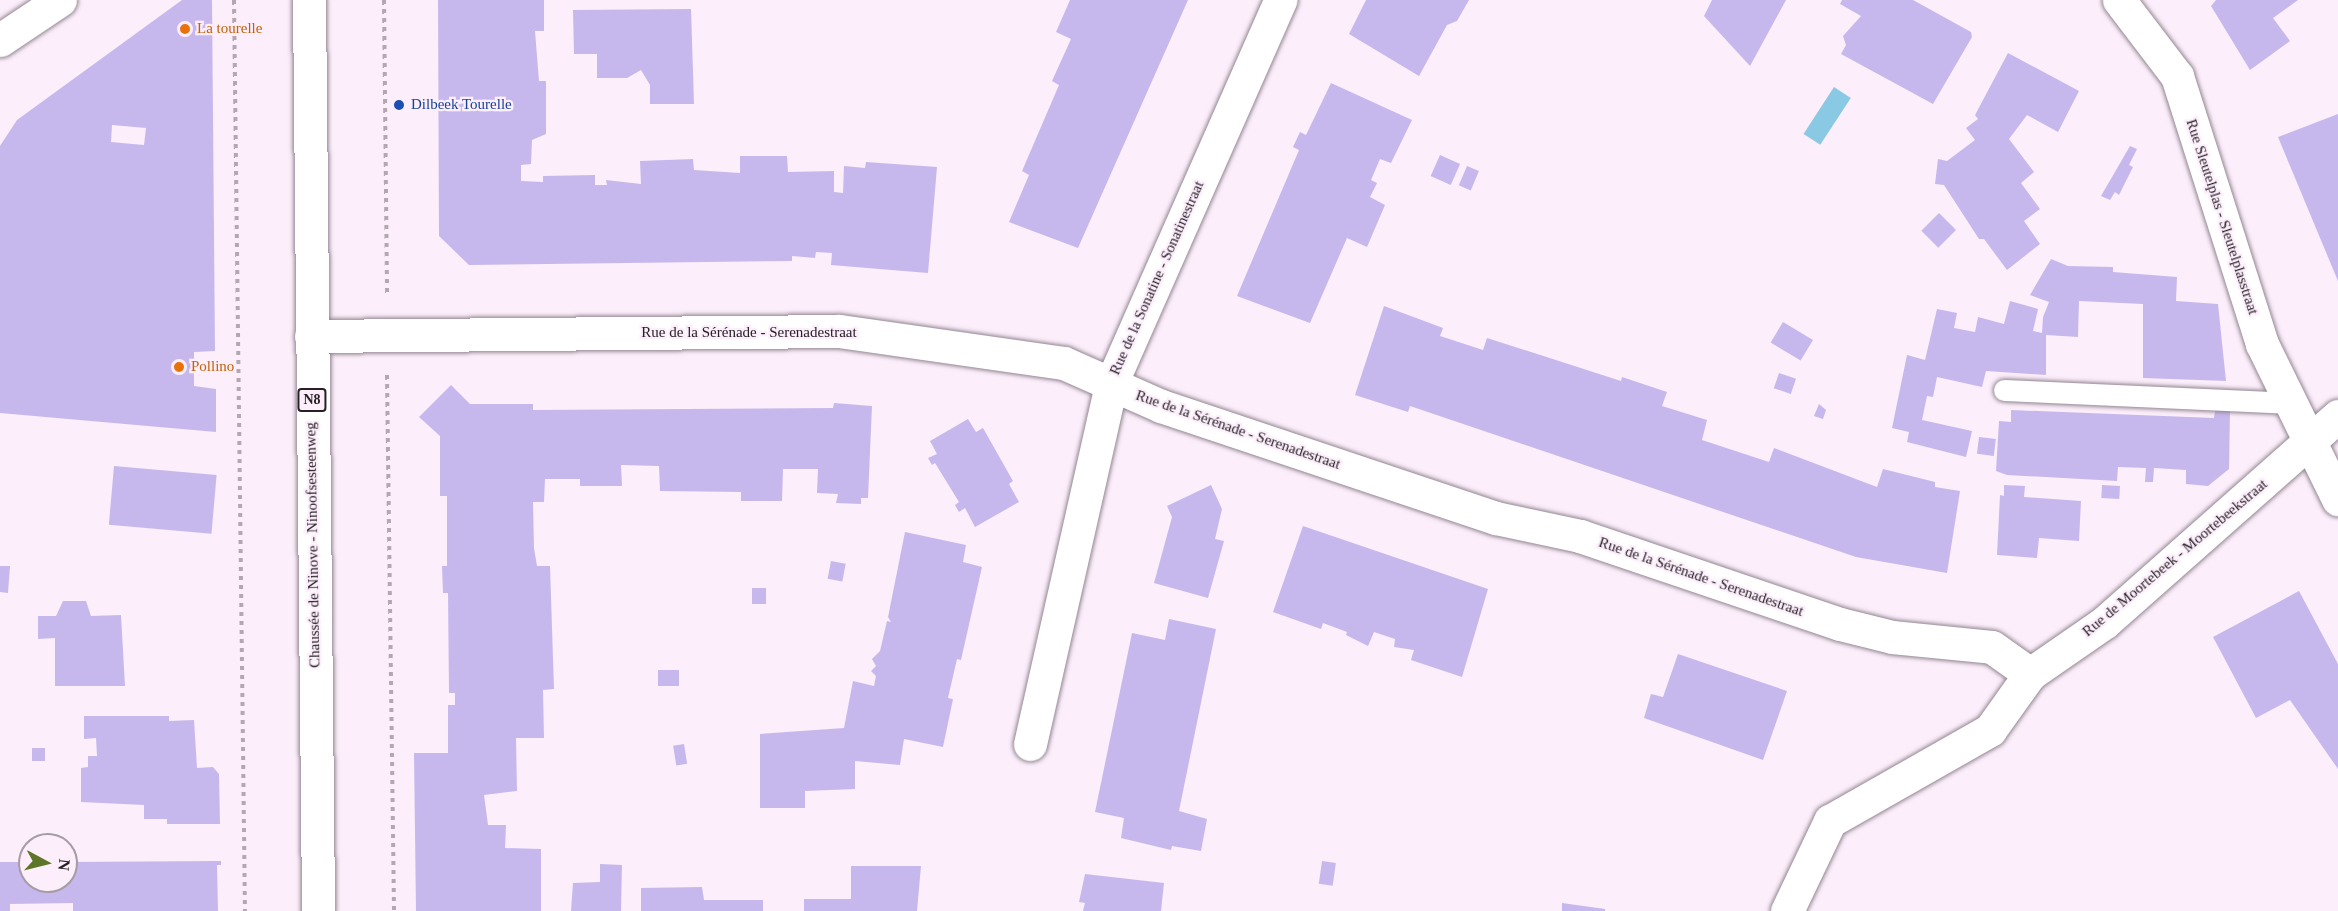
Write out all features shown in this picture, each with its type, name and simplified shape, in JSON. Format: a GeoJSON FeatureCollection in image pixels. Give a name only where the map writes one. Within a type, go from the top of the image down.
{"type":"FeatureCollection","features":[{"type":"Feature","properties":{"kind":"street"},"geometry":{"type":"LineString","coordinates":[[0,40],[60,0]]}},
{"type":"Feature","properties":{"kind":"street","name":"Chaussée de Ninove - Ninoofsesteenweg"},"geometry":{"type":"LineString","coordinates":[[309,0],[318,911]]}},
{"type":"Feature","properties":{"kind":"street","name":"Rue de la Sonatine - Sonatinestraat"},"geometry":{"type":"LineString","coordinates":[[1030,744],[1111,384],[1280,0]]}},
{"type":"Feature","properties":{"kind":"street","name":"Rue Sleutelplas - Sleutelplasstraat"},"geometry":{"type":"LineString","coordinates":[[2119,0],[2177,76],[2262,344],[2288,403],[2338,499]]}},
{"type":"Feature","properties":{"kind":"street","name":"Rue de la Sérénade - Serenadestraat"},"geometry":{"type":"LineString","coordinates":[[311,336],[839,331],[1064,363],[1161,406],[1496,518],[1580,536],[1840,624],[1892,637],[1992,647],[2030,674]]}},
{"type":"Feature","properties":{"kind":"street","name":"Rue de Moortebeek - Moortebeekstraat"},"geometry":{"type":"LineString","coordinates":[[1787,911],[1830,821],[1990,730],[2030,674],[2104,621],[2338,416]]}},
{"type":"Feature","properties":{"kind":"lane"},"geometry":{"type":"LineString","coordinates":[[2004,390],[2288,403]]}},
{"type":"Feature","properties":{"kind":"path"},"geometry":{"type":"LineString","coordinates":[[234,0],[245,911]]}},
{"type":"Feature","properties":{"kind":"path"},"geometry":{"type":"LineString","coordinates":[[384,0],[394,911]]}},
{"type":"Feature","properties":{"kind":"water"},"geometry":{"type":"Polygon","coordinates":[[[1834,87],[1851,98],[1820,145],[1804,134],[1834,87]]]}},
{"type":"Feature","properties":{"kind":"building"},"geometry":{"type":"Polygon","coordinates":[[[182,0],[212,0],[215,351],[194,352],[194,386],[216,389],[216,432],[0,413],[0,146],[17,120],[182,0]],[[112,125],[111,142],[144,145],[146,128],[112,125]]]}},
{"type":"Feature","properties":{"kind":"building"},"geometry":{"type":"Polygon","coordinates":[[[438,0],[544,0],[544,31],[535,31],[539,81],[546,81],[546,134],[532,140],[531,164],[521,165],[521,181],[543,182],[543,176],[595,175],[595,185],[607,185],[606,180],[641,184],[640,161],[693,159],[694,170],[740,173],[740,156],[787,156],[788,172],[834,171],[834,192],[843,193],[844,166],[865,168],[866,162],[937,167],[928,273],[831,265],[832,253],[816,252],[815,258],[792,256],[792,261],[469,265],[439,236],[438,0]]]}},
{"type":"Feature","properties":{"kind":"building"},"geometry":{"type":"Polygon","coordinates":[[[1070,0],[1188,0],[1078,248],[1009,222],[1029,175],[1022,171],[1059,85],[1052,81],[1071,39],[1056,32],[1070,0]]]}},
{"type":"Feature","properties":{"kind":"building"},"geometry":{"type":"Polygon","coordinates":[[[1366,0],[1469,0],[1457,21],[1447,25],[1419,76],[1349,34],[1366,0]]]}},
{"type":"Feature","properties":{"kind":"building"},"geometry":{"type":"Polygon","coordinates":[[[1712,0],[1786,0],[1750,66],[1704,16],[1712,0]]]}},
{"type":"Feature","properties":{"kind":"building"},"geometry":{"type":"Polygon","coordinates":[[[1842,0],[1913,0],[1971,32],[1972,37],[1933,104],[1841,54],[1846,45],[1843,36],[1861,16],[1840,4],[1842,0]]]}},
{"type":"Feature","properties":{"kind":"building"},"geometry":{"type":"Polygon","coordinates":[[[2216,0],[2298,0],[2273,18],[2290,41],[2250,70],[2211,6],[2216,0]]]}},
{"type":"Feature","properties":{"kind":"building"},"geometry":{"type":"Polygon","coordinates":[[[691,9],[694,104],[650,104],[650,85],[641,70],[627,78],[597,78],[597,54],[574,54],[573,10],[691,9]]]}},
{"type":"Feature","properties":{"kind":"building"},"geometry":{"type":"Polygon","coordinates":[[[2008,53],[2079,91],[2058,132],[2027,115],[2009,139],[2034,172],[2021,183],[2040,209],[2024,221],[2040,244],[2007,270],[1984,239],[1979,239],[1944,185],[1935,184],[1938,159],[1947,161],[1975,140],[1966,128],[1978,119],[1975,115],[2008,53]]]}},
{"type":"Feature","properties":{"kind":"building"},"geometry":{"type":"Polygon","coordinates":[[[1331,83],[1412,120],[1391,163],[1380,159],[1371,180],[1377,183],[1370,197],[1385,205],[1367,247],[1347,238],[1310,323],[1237,296],[1299,150],[1293,147],[1300,132],[1306,135],[1331,83]]]}},
{"type":"Feature","properties":{"kind":"building"},"geometry":{"type":"Polygon","coordinates":[[[2338,114],[2338,281],[2278,137],[2338,114]]]}},
{"type":"Feature","properties":{"kind":"building"},"geometry":{"type":"Polygon","coordinates":[[[2130,146],[2137,149],[2129,165],[2133,167],[2119,195],[2115,192],[2110,200],[2101,196],[2130,146]]]}},
{"type":"Feature","properties":{"kind":"building"},"geometry":{"type":"Polygon","coordinates":[[[1440,155],[1460,164],[1451,185],[1431,176],[1440,155]]]}},
{"type":"Feature","properties":{"kind":"building"},"geometry":{"type":"Polygon","coordinates":[[[1467,166],[1479,171],[1471,190],[1459,185],[1467,166]]]}},
{"type":"Feature","properties":{"kind":"building"},"geometry":{"type":"Polygon","coordinates":[[[1939,213],[1956,230],[1938,248],[1921,231],[1939,213]]]}},
{"type":"Feature","properties":{"kind":"building"},"geometry":{"type":"Polygon","coordinates":[[[2051,259],[2068,266],[2113,267],[2113,272],[2177,277],[2176,301],[2218,304],[2226,381],[2143,378],[2143,304],[2079,301],[2078,337],[2046,335],[2046,375],[1986,371],[1982,387],[1937,377],[1933,397],[1927,396],[1922,420],[1972,431],[1966,457],[1907,442],[1909,432],[1892,428],[1907,355],[1925,360],[1937,309],[1957,313],[1954,328],[1975,332],[1978,317],[2004,324],[2010,301],[2038,309],[2033,331],[2042,333],[2043,317],[2049,302],[2030,295],[2051,259]]]}},
{"type":"Feature","properties":{"kind":"building"},"geometry":{"type":"Polygon","coordinates":[[[1384,306],[1443,328],[1440,336],[1483,350],[1487,338],[1621,381],[1622,377],[1667,392],[1662,406],[1707,420],[1702,440],[1769,462],[1774,448],[1877,487],[1883,469],[1935,482],[1935,487],[1960,491],[1947,573],[1856,557],[1410,406],[1408,412],[1355,395],[1384,306]]]}},
{"type":"Feature","properties":{"kind":"building"},"geometry":{"type":"Polygon","coordinates":[[[1783,322],[1813,340],[1801,361],[1771,343],[1783,322]]]}},
{"type":"Feature","properties":{"kind":"building"},"geometry":{"type":"Polygon","coordinates":[[[1779,373],[1796,379],[1791,394],[1774,388],[1779,373]]]}},
{"type":"Feature","properties":{"kind":"building"},"geometry":{"type":"Polygon","coordinates":[[[451,385],[470,404],[533,404],[533,410],[833,408],[834,403],[872,406],[868,498],[861,498],[861,504],[836,503],[838,494],[817,493],[818,469],[783,469],[782,501],[741,501],[741,492],[660,491],[659,466],[621,465],[622,486],[580,486],[580,479],[545,479],[544,502],[533,502],[534,548],[537,566],[550,566],[554,689],[543,690],[544,738],[516,738],[517,791],[484,795],[488,825],[506,825],[505,848],[541,849],[541,911],[416,911],[414,753],[448,753],[448,705],[455,705],[455,693],[449,693],[448,593],[443,593],[442,566],[447,566],[447,496],[440,496],[440,436],[419,417],[451,385]]]}},
{"type":"Feature","properties":{"kind":"building"},"geometry":{"type":"Polygon","coordinates":[[[1819,404],[1826,410],[1823,419],[1814,416],[1819,404]]]}},
{"type":"Feature","properties":{"kind":"building"},"geometry":{"type":"Polygon","coordinates":[[[2011,410],[2214,418],[2215,411],[2230,411],[2229,469],[2208,486],[2186,484],[2186,470],[2154,468],[2153,482],[2145,482],[2146,468],[2118,467],[2117,481],[2007,475],[1996,471],[1999,421],[2011,422],[2011,410]]]}},
{"type":"Feature","properties":{"kind":"building"},"geometry":{"type":"Polygon","coordinates":[[[968,419],[976,432],[983,428],[1013,481],[1009,484],[1019,502],[975,527],[965,508],[959,512],[955,505],[959,502],[935,463],[932,465],[928,458],[937,454],[930,441],[968,419]]]}},
{"type":"Feature","properties":{"kind":"building"},"geometry":{"type":"Polygon","coordinates":[[[1979,437],[1996,439],[1994,456],[1977,454],[1979,437]]]}},
{"type":"Feature","properties":{"kind":"building"},"geometry":{"type":"Polygon","coordinates":[[[114,466],[217,475],[211,534],[109,525],[114,466]]]}},
{"type":"Feature","properties":{"kind":"building"},"geometry":{"type":"Polygon","coordinates":[[[1211,485],[1222,509],[1215,539],[1224,541],[1208,598],[1154,583],[1172,517],[1167,506],[1211,485]]]}},
{"type":"Feature","properties":{"kind":"building"},"geometry":{"type":"Polygon","coordinates":[[[2004,485],[2025,486],[2024,497],[2081,501],[2079,541],[2039,538],[2037,558],[1997,555],[2000,495],[2004,496],[2004,485]]]}},
{"type":"Feature","properties":{"kind":"building"},"geometry":{"type":"Polygon","coordinates":[[[2102,485],[2120,486],[2119,499],[2101,498],[2102,485]]]}},
{"type":"Feature","properties":{"kind":"building"},"geometry":{"type":"Polygon","coordinates":[[[1303,526],[1488,589],[1462,677],[1411,660],[1414,650],[1394,647],[1395,639],[1374,632],[1368,646],[1346,635],[1347,632],[1323,623],[1321,629],[1273,612],[1303,526]]]}},
{"type":"Feature","properties":{"kind":"building"},"geometry":{"type":"Polygon","coordinates":[[[905,532],[966,545],[963,562],[982,567],[961,660],[957,659],[948,698],[953,699],[943,747],[904,739],[900,765],[855,761],[855,789],[805,791],[805,808],[760,808],[760,734],[844,728],[853,681],[874,686],[876,676],[871,671],[876,666],[872,659],[880,651],[887,621],[891,622],[888,617],[905,532]]]}},
{"type":"Feature","properties":{"kind":"building"},"geometry":{"type":"Polygon","coordinates":[[[831,561],[846,564],[842,582],[828,579],[831,561]]]}},
{"type":"Feature","properties":{"kind":"building"},"geometry":{"type":"Polygon","coordinates":[[[0,566],[10,566],[8,593],[0,592],[0,566]]]}},
{"type":"Feature","properties":{"kind":"building"},"geometry":{"type":"Polygon","coordinates":[[[752,588],[766,588],[766,604],[752,604],[752,588]]]}},
{"type":"Feature","properties":{"kind":"building"},"geometry":{"type":"Polygon","coordinates":[[[2299,591],[2338,664],[2338,769],[2290,700],[2256,718],[2213,637],[2299,591]]]}},
{"type":"Feature","properties":{"kind":"building"},"geometry":{"type":"Polygon","coordinates":[[[63,601],[86,601],[91,616],[121,615],[125,686],[55,686],[55,638],[38,639],[38,616],[56,616],[63,601]]]}},
{"type":"Feature","properties":{"kind":"building"},"geometry":{"type":"Polygon","coordinates":[[[1169,619],[1216,629],[1179,811],[1207,819],[1201,851],[1172,846],[1171,850],[1121,838],[1124,818],[1095,812],[1132,633],[1165,640],[1169,619]]]}},
{"type":"Feature","properties":{"kind":"building"},"geometry":{"type":"Polygon","coordinates":[[[1678,654],[1787,691],[1763,760],[1644,718],[1651,694],[1663,697],[1678,654]]]}},
{"type":"Feature","properties":{"kind":"building"},"geometry":{"type":"Polygon","coordinates":[[[658,670],[679,670],[679,686],[658,686],[658,670]]]}},
{"type":"Feature","properties":{"kind":"building"},"geometry":{"type":"Polygon","coordinates":[[[84,716],[169,716],[169,721],[194,720],[197,768],[213,767],[219,774],[220,824],[167,824],[167,819],[144,819],[144,805],[81,802],[81,768],[88,767],[88,756],[97,756],[96,738],[84,739],[84,716]]]}},
{"type":"Feature","properties":{"kind":"building"},"geometry":{"type":"Polygon","coordinates":[[[684,744],[687,764],[676,765],[673,746],[684,744]]]}},
{"type":"Feature","properties":{"kind":"building"},"geometry":{"type":"Polygon","coordinates":[[[32,748],[45,748],[45,761],[32,761],[32,748]]]}},
{"type":"Feature","properties":{"kind":"building"},"geometry":{"type":"Polygon","coordinates":[[[221,861],[221,865],[217,865],[218,911],[73,911],[73,903],[10,904],[10,911],[0,911],[0,862],[18,862],[18,893],[78,893],[78,862],[221,861]]]}},
{"type":"Feature","properties":{"kind":"building"},"geometry":{"type":"Polygon","coordinates":[[[1322,861],[1336,863],[1333,886],[1319,884],[1322,861]]]}},
{"type":"Feature","properties":{"kind":"building"},"geometry":{"type":"Polygon","coordinates":[[[600,864],[622,865],[621,911],[571,911],[573,883],[600,882],[600,864]]]}},
{"type":"Feature","properties":{"kind":"building"},"geometry":{"type":"Polygon","coordinates":[[[851,866],[921,866],[917,911],[804,911],[804,899],[851,899],[851,866]]]}},
{"type":"Feature","properties":{"kind":"building"},"geometry":{"type":"Polygon","coordinates":[[[1085,874],[1164,883],[1161,911],[1083,911],[1085,903],[1079,902],[1085,874]]]}},
{"type":"Feature","properties":{"kind":"building"},"geometry":{"type":"Polygon","coordinates":[[[702,887],[704,900],[763,900],[763,911],[641,911],[641,888],[702,887]]]}},
{"type":"Feature","properties":{"kind":"building"},"geometry":{"type":"Polygon","coordinates":[[[1562,903],[1605,909],[1605,911],[1562,911],[1562,903]]]}},
{"type":"Feature","properties":{"kind":"place","name":"La tourelle"},"geometry":{"type":"Point","coordinates":[185,29]}},
{"type":"Feature","properties":{"kind":"place","name":"Dilbeek Tourelle"},"geometry":{"type":"Point","coordinates":[399,105]}},
{"type":"Feature","properties":{"kind":"place","name":"Pollino"},"geometry":{"type":"Point","coordinates":[179,367]}}]}
